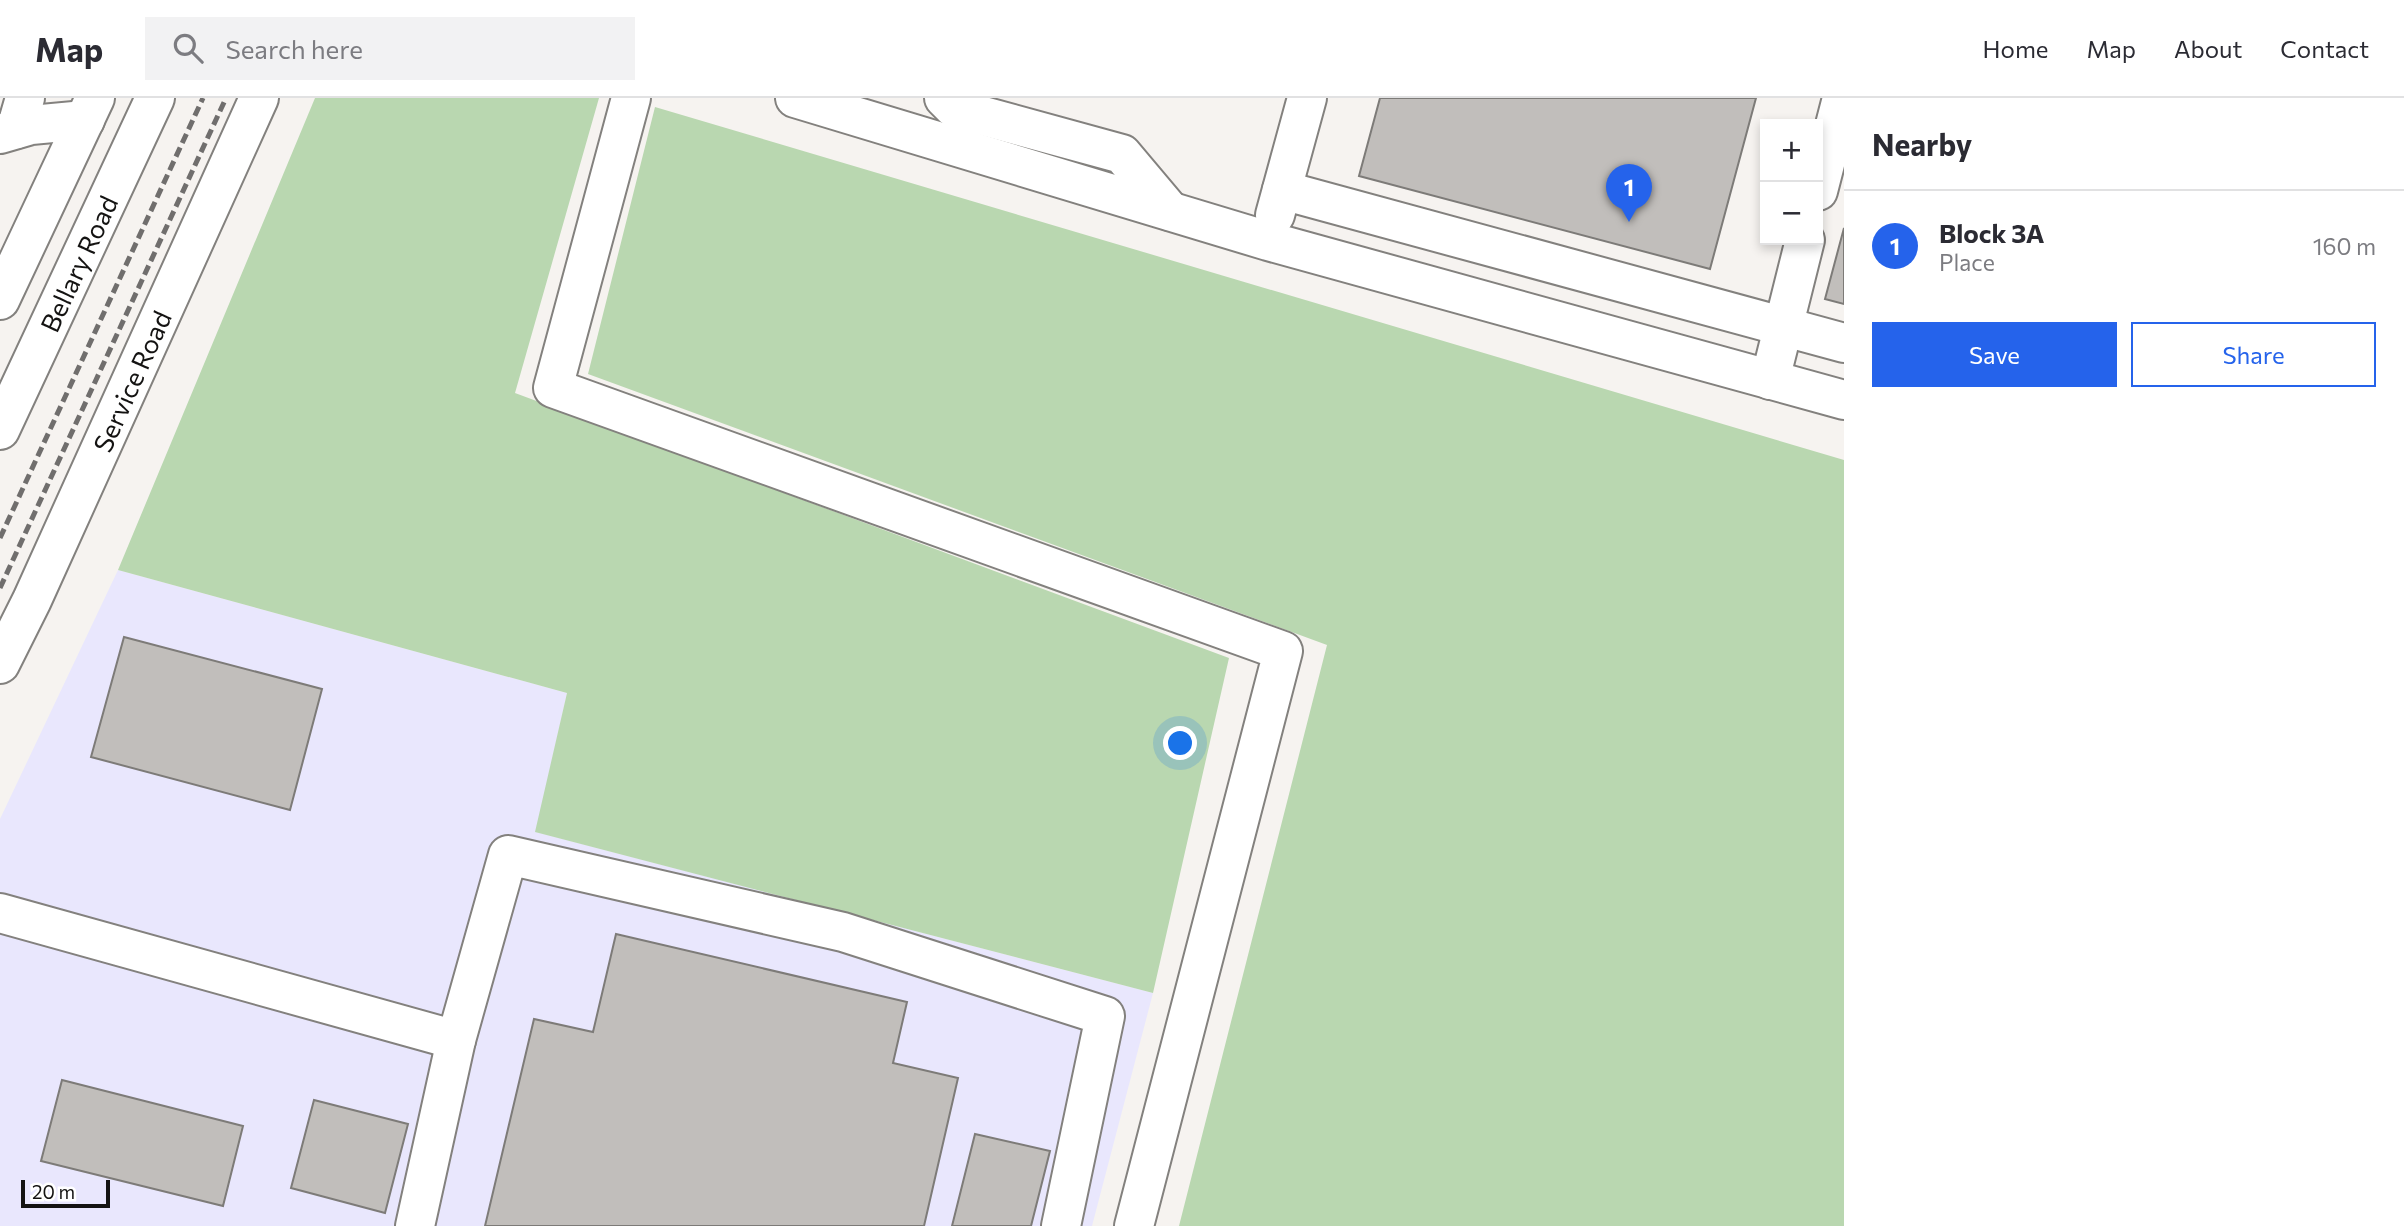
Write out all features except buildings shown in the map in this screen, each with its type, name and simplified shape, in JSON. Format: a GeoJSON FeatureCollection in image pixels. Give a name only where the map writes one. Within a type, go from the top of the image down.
{"type":"FeatureCollection","features":[{"type":"Feature","properties":{"kind":"main road","name":"Bellary Road"},"geometry":{"type":"LineString","coordinates":[[0,430],[155,98]]}},
{"type":"Feature","properties":{"kind":"main road","name":"Service Road"},"geometry":{"type":"LineString","coordinates":[[0,664],[38,588],[259,98]]}},
{"type":"Feature","properties":{"kind":"main road"},"geometry":{"type":"LineString","coordinates":[[631,98],[554,388],[1283,651],[1134,1226]]}},
{"type":"Feature","properties":{"kind":"main road"},"geometry":{"type":"LineString","coordinates":[[794,98],[1268,241],[1844,400]]}},
{"type":"Feature","properties":{"kind":"main road"},"geometry":{"type":"LineString","coordinates":[[944,98],[954,108],[1122,155],[1170,211]]}},
{"type":"Feature","properties":{"kind":"main road"},"geometry":{"type":"LineString","coordinates":[[1268,241],[1307,98]]}},
{"type":"Feature","properties":{"kind":"main road"},"geometry":{"type":"LineString","coordinates":[[1820,182],[1842,98]]}},
{"type":"Feature","properties":{"kind":"main road","name":"Bellary Road"},"geometry":{"type":"LineString","coordinates":[[0,300],[90,109]]}},
{"type":"Feature","properties":{"kind":"main road"},"geometry":{"type":"LineString","coordinates":[[14,120],[31,125],[90,109]]}},
{"type":"Feature","properties":{"kind":"main road"},"geometry":{"type":"LineString","coordinates":[[1282,190],[1844,343]]}},
{"type":"Feature","properties":{"kind":"main road"},"geometry":{"type":"LineString","coordinates":[[1770,380],[1804,245]]}},
{"type":"Feature","properties":{"kind":"main road"},"geometry":{"type":"LineString","coordinates":[[415,1226],[456,1040],[508,855],[843,932],[1105,1016],[1061,1226]]}},
{"type":"Feature","properties":{"kind":"main road"},"geometry":{"type":"LineString","coordinates":[[0,913],[456,1040]]}},
{"type":"Feature","properties":{"kind":"shaded area"},"geometry":{"type":"Polygon","coordinates":[[[118,570],[567,693],[536,832],[1153,993],[1092,1226],[0,1226],[0,819],[118,570]]]}},
{"type":"Feature","properties":{"kind":"green space"},"geometry":{"type":"Polygon","coordinates":[[[315,98],[599,98],[515,393],[1229,658],[1153,993],[535,832],[567,693],[118,570],[315,98]]]}},
{"type":"Feature","properties":{"kind":"green space"},"geometry":{"type":"Polygon","coordinates":[[[655,107],[1844,460],[1844,1226],[1179,1226],[1327,645],[588,374],[655,107]]]}},
{"type":"Feature","properties":{"kind":"railway"},"geometry":{"type":"LineString","coordinates":[[0,538],[203,98]]}},
{"type":"Feature","properties":{"kind":"railway"},"geometry":{"type":"LineString","coordinates":[[0,588],[226,98]]}},
{"type":"Feature","properties":{"kind":"place","name":"Block 3A"},"geometry":{"type":"Point","coordinates":[1629,222]}}]}
